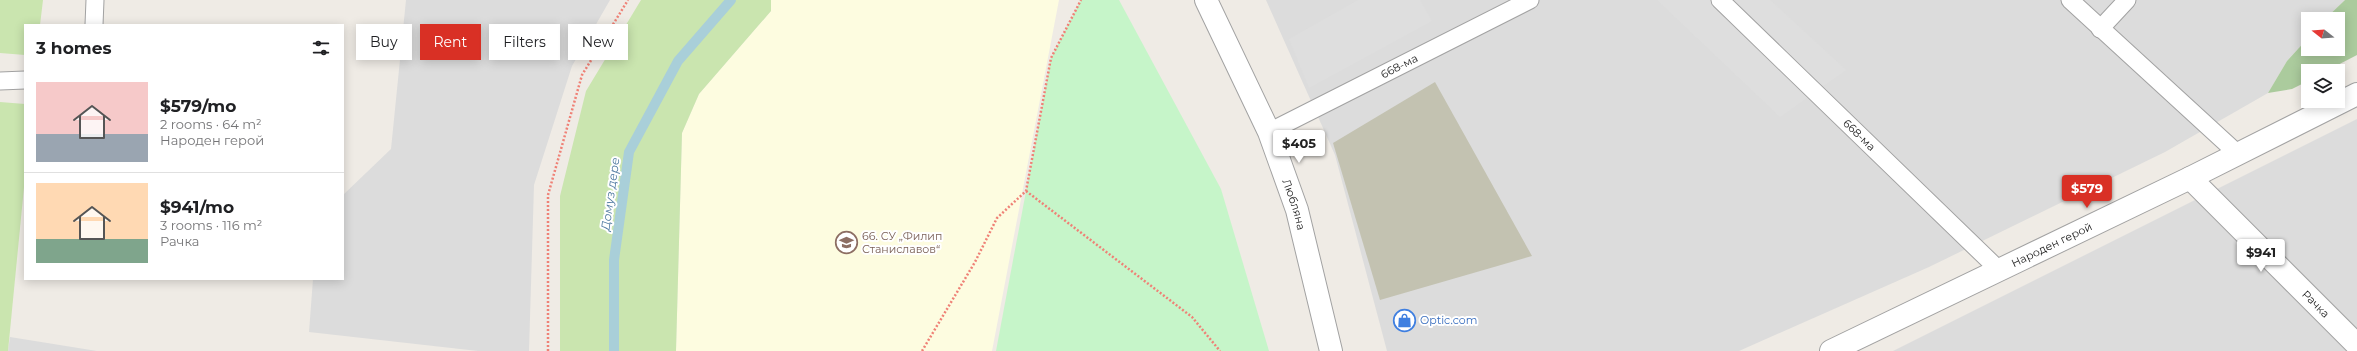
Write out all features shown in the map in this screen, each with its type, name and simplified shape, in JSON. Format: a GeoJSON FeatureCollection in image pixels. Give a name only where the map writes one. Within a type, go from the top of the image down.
{"type":"FeatureCollection","features":[{"type":"Feature","properties":{"kind":"street","name":"Любляна"},"geometry":{"type":"LineString","coordinates":[[1206,0],[1269,132],[1297,210],[1331,351]]}},
{"type":"Feature","properties":{"kind":"street","name":"Народен герой"},"geometry":{"type":"LineString","coordinates":[[1831,351],[2353,100]]}},
{"type":"Feature","properties":{"kind":"street","name":"Рачка"},"geometry":{"type":"LineString","coordinates":[[2190,178],[2357,345]]}},
{"type":"Feature","properties":{"kind":"lane"},"geometry":{"type":"LineString","coordinates":[[94,24],[96,0]]}},
{"type":"Feature","properties":{"kind":"lane","name":"668-ма"},"geometry":{"type":"LineString","coordinates":[[1269,132],[1530,0]]}},
{"type":"Feature","properties":{"kind":"lane","name":"668-ма"},"geometry":{"type":"LineString","coordinates":[[1720,0],[1999,270]]}},
{"type":"Feature","properties":{"kind":"lane"},"geometry":{"type":"LineString","coordinates":[[2070,0],[2238,154]]}},
{"type":"Feature","properties":{"kind":"lane"},"geometry":{"type":"LineString","coordinates":[[2100,29],[2127,0]]}},
{"type":"Feature","properties":{"kind":"lane"},"geometry":{"type":"LineString","coordinates":[[0,81],[24,80]]}},
{"type":"Feature","properties":{"kind":"path"},"geometry":{"type":"LineString","coordinates":[[548,351],[548,195],[582,75],[628,0]]}},
{"type":"Feature","properties":{"kind":"path"},"geometry":{"type":"LineString","coordinates":[[922,351],[976,262],[997,218],[1026,191],[1051,58],[1081,0]]}},
{"type":"Feature","properties":{"kind":"path"},"geometry":{"type":"LineString","coordinates":[[1026,191],[1192,317],[1220,351]]}},
{"type":"Feature","properties":{"kind":"shaded area"},"geometry":{"type":"Polygon","coordinates":[[[406,0],[610,0],[596,24],[568,24],[568,60],[575,60],[572,66],[534,185],[529,351],[478,351],[309,332],[313,280],[344,280],[344,194],[391,149],[400,60],[412,60],[412,24],[404,24],[406,0]]]}},
{"type":"Feature","properties":{"kind":"shaded area","name":"66. СУ „Филип Станиславов“"},"geometry":{"type":"Polygon","coordinates":[[[771,0],[1059,0],[992,351],[676,351],[682,133],[699,94],[771,11],[771,0]]]}},
{"type":"Feature","properties":{"kind":"shaded area"},"geometry":{"type":"Polygon","coordinates":[[[1266,0],[2345,0],[2332,12],[2301,12],[2301,46],[2287,61],[2268,93],[2165,152],[1929,267],[1739,351],[1387,351],[1335,155],[1266,0]]]}},
{"type":"Feature","properties":{"kind":"shaded area"},"geometry":{"type":"Polygon","coordinates":[[[1358,0],[1420,0],[1432,21],[1309,88],[1289,39],[1358,0]]]}},
{"type":"Feature","properties":{"kind":"shaded area"},"geometry":{"type":"Polygon","coordinates":[[[1657,0],[1770,0],[1846,70],[1780,117],[1657,0]]]}},
{"type":"Feature","properties":{"kind":"shaded area"},"geometry":{"type":"Polygon","coordinates":[[[1435,82],[1532,256],[1380,300],[1333,143],[1435,82]]]}},
{"type":"Feature","properties":{"kind":"shaded area"},"geometry":{"type":"Polygon","coordinates":[[[2357,119],[2357,351],[1893,351],[2357,119]]]}},
{"type":"Feature","properties":{"kind":"shaded area"},"geometry":{"type":"Polygon","coordinates":[[[10,337],[97,351],[8,351],[10,337]]]}},
{"type":"Feature","properties":{"kind":"green space"},"geometry":{"type":"Polygon","coordinates":[[[0,0],[43,0],[40,24],[24,24],[24,55],[0,53],[0,0]]]}},
{"type":"Feature","properties":{"kind":"green space"},"geometry":{"type":"Polygon","coordinates":[[[641,0],[771,0],[771,11],[699,94],[682,133],[676,351],[560,351],[560,196],[586,91],[605,60],[628,60],[628,24],[626,24],[641,0]]]}},
{"type":"Feature","properties":{"kind":"green space"},"geometry":{"type":"Polygon","coordinates":[[[1081,0],[1119,0],[1221,189],[1269,351],[996,351],[1051,58],[1081,0]]]}},
{"type":"Feature","properties":{"kind":"green space"},"geometry":{"type":"Polygon","coordinates":[[[2345,0],[2357,0],[2357,55],[2340,64],[2301,64],[2301,84],[2292,89],[2268,93],[2287,61],[2301,46],[2301,56],[2345,56],[2345,12],[2332,12],[2345,0]]]}},
{"type":"Feature","properties":{"kind":"green space"},"geometry":{"type":"Polygon","coordinates":[[[0,102],[24,104],[24,187],[8,351],[0,351],[0,102]]]}},
{"type":"Feature","properties":{"kind":"waterway","name":"Домуз дере"},"geometry":{"type":"LineString","coordinates":[[614,351],[614,260],[629,152],[678,61],[731,0]]}},
{"type":"Feature","properties":{"kind":"place","name":"66. СУ „Филип Станиславов“"},"geometry":{"type":"Point","coordinates":[846,242]}},
{"type":"Feature","properties":{"kind":"place","name":"Optic.com"},"geometry":{"type":"Point","coordinates":[1404,320]}}]}
